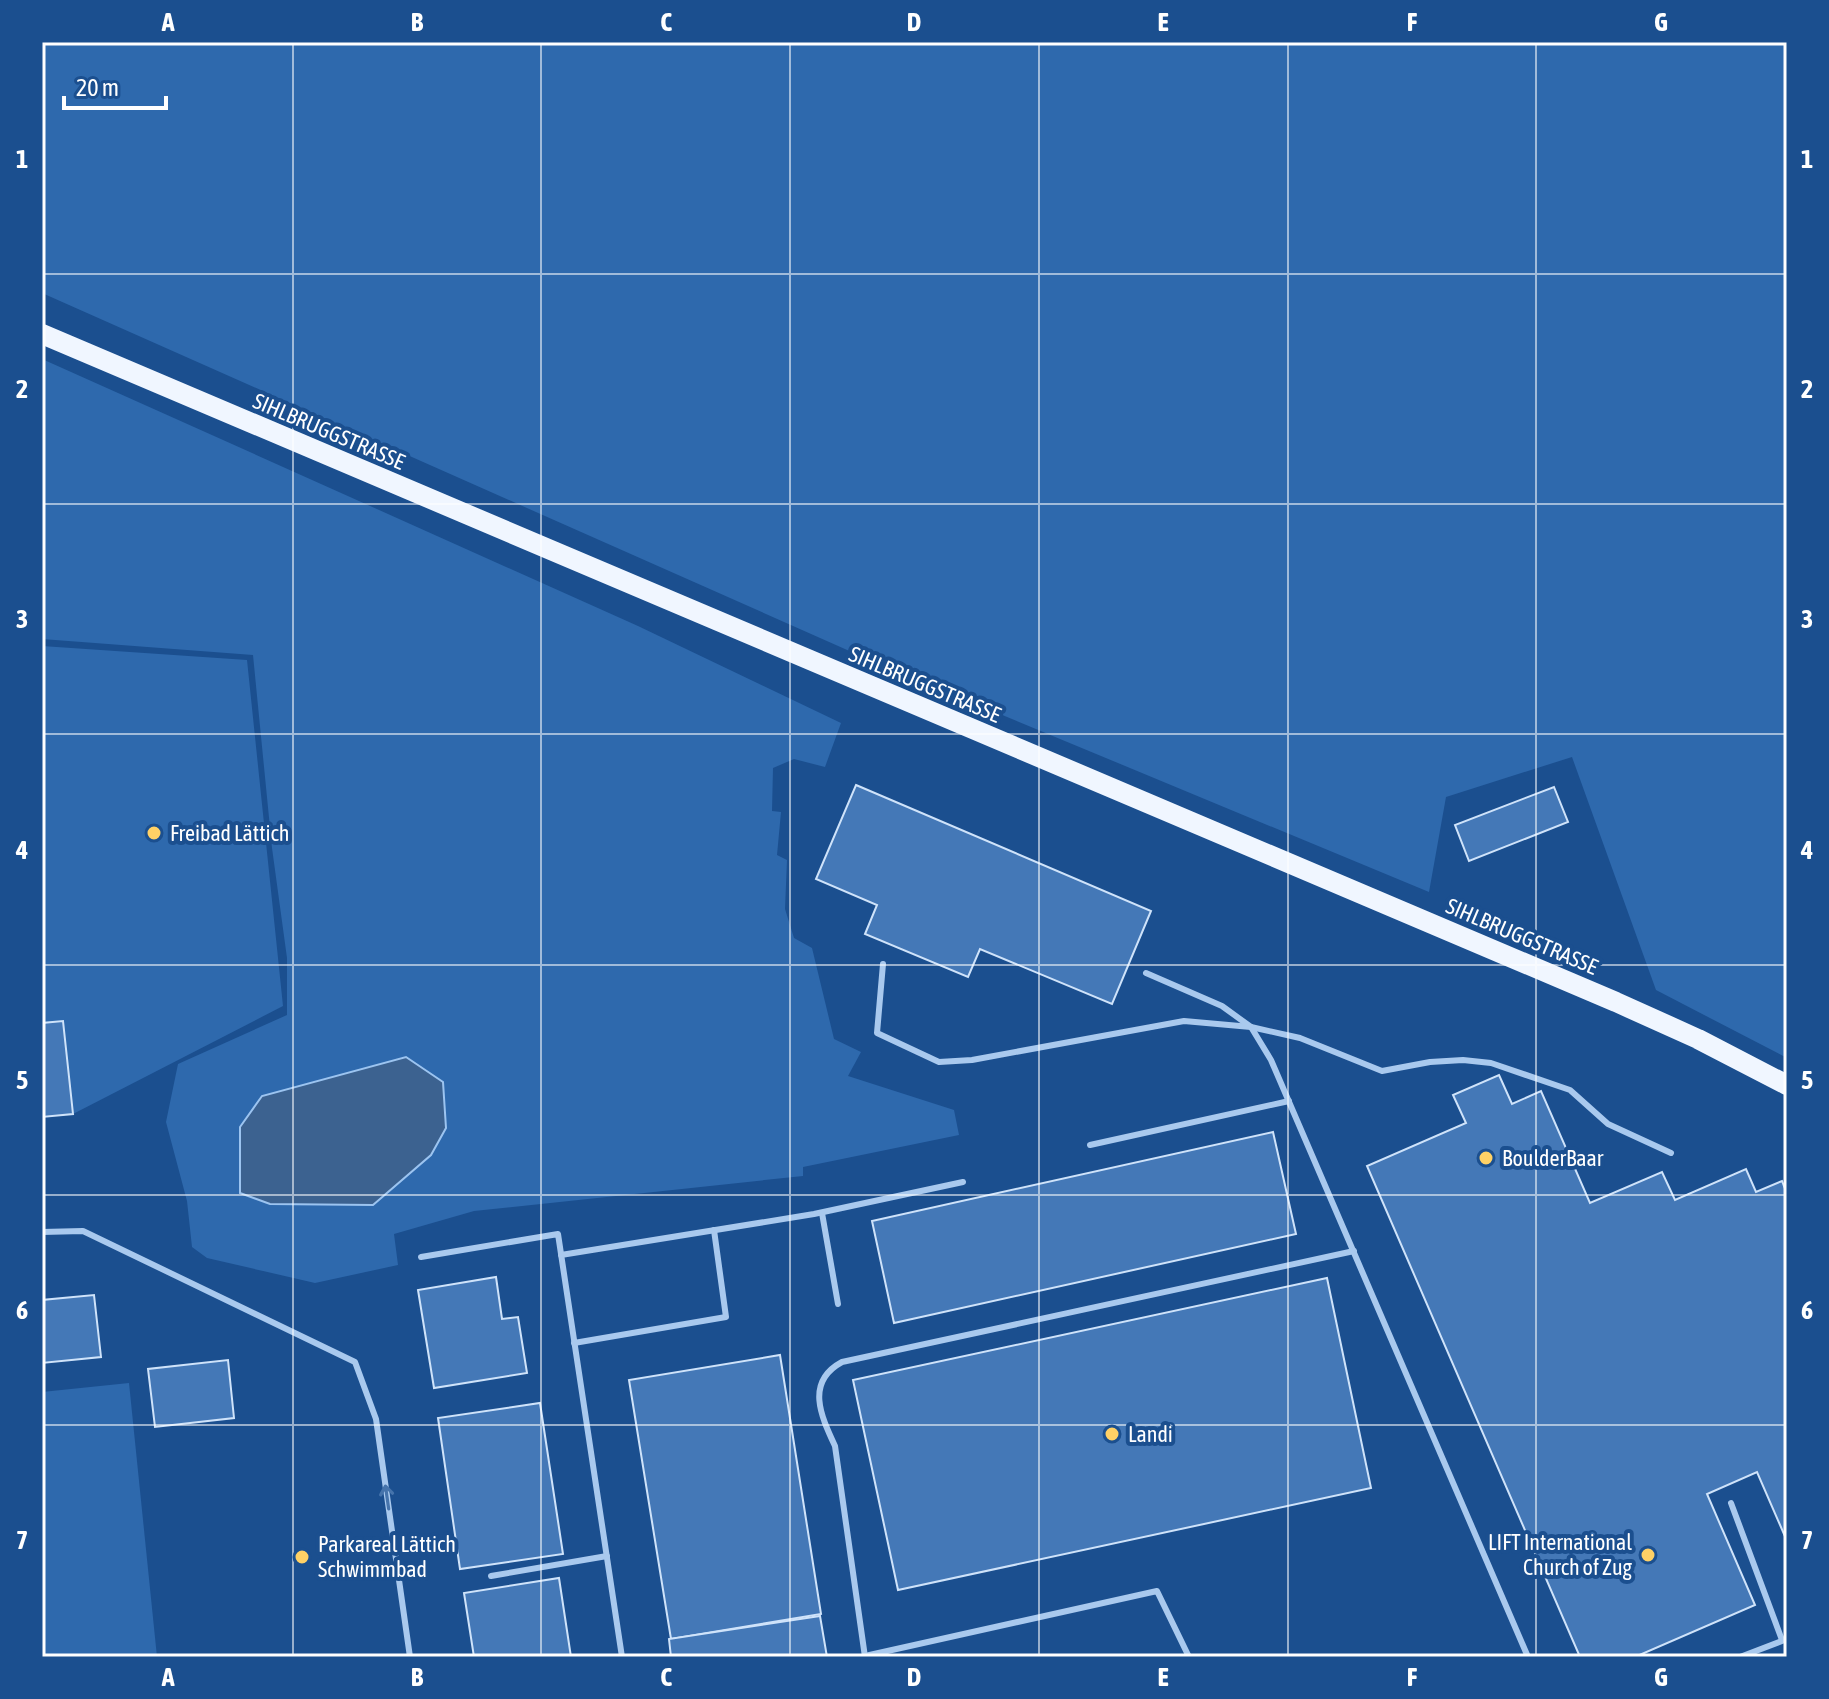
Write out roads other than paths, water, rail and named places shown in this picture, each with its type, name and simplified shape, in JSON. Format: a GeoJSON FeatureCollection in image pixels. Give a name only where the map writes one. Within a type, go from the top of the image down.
{"type":"FeatureCollection","features":[{"type":"Feature","properties":{"kind":"main road","name":"SIHLBRUGGSTRASSE"},"geometry":{"type":"LineString","coordinates":[[42,334],[1616,1002],[1698,1039],[1787,1085]]}},
{"type":"Feature","properties":{"kind":"lane"},"geometry":{"type":"LineString","coordinates":[[883,964],[877,1033],[939,1062],[972,1060],[1184,1021],[1251,1027],[1300,1038],[1382,1071],[1430,1062],[1463,1060],[1491,1063],[1570,1090],[1608,1124],[1671,1153]]}},
{"type":"Feature","properties":{"kind":"lane"},"geometry":{"type":"LineString","coordinates":[[1146,973],[1222,1006],[1251,1027],[1271,1060],[1528,1657]]}},
{"type":"Feature","properties":{"kind":"lane"},"geometry":{"type":"LineString","coordinates":[[1090,1145],[1289,1101]]}},
{"type":"Feature","properties":{"kind":"lane"},"geometry":{"type":"LineString","coordinates":[[561,1255],[822,1213],[963,1182]]}},
{"type":"Feature","properties":{"kind":"lane"},"geometry":{"type":"LineString","coordinates":[[822,1213],[838,1304]]}},
{"type":"Feature","properties":{"kind":"lane"},"geometry":{"type":"LineString","coordinates":[[574,1343],[726,1317],[714,1230]]}},
{"type":"Feature","properties":{"kind":"lane"},"geometry":{"type":"LineString","coordinates":[[42,1232],[83,1231],[355,1362],[376,1419],[410,1657]]}},
{"type":"Feature","properties":{"kind":"lane"},"geometry":{"type":"LineString","coordinates":[[421,1257],[558,1234],[622,1657]]}},
{"type":"Feature","properties":{"kind":"lane"},"geometry":{"type":"LineString","coordinates":[[1189,1657],[1157,1591],[865,1656],[835,1446],[822,1420],[819,1401],[823,1378],[829,1369],[842,1362],[1354,1251]]}},
{"type":"Feature","properties":{"kind":"lane"},"geometry":{"type":"LineString","coordinates":[[1731,1503],[1785,1640],[1740,1657]]}},
{"type":"Feature","properties":{"kind":"lane"},"geometry":{"type":"LineString","coordinates":[[491,1576],[607,1556]]}},
{"type":"Feature","properties":{"kind":"place","name":"Freibad Lättich"},"geometry":{"type":"Point","coordinates":[154,833]}},
{"type":"Feature","properties":{"kind":"place","name":"BoulderBaar"},"geometry":{"type":"Point","coordinates":[1486,1158]}},
{"type":"Feature","properties":{"kind":"place","name":"Landi"},"geometry":{"type":"Point","coordinates":[1112,1434]}},
{"type":"Feature","properties":{"kind":"place","name":"LIFT International Church of Zug"},"geometry":{"type":"Point","coordinates":[1648,1555]}},
{"type":"Feature","properties":{"kind":"place","name":"Parkareal Lättich Schwimmbad"},"geometry":{"type":"Point","coordinates":[302,1557]}}]}
